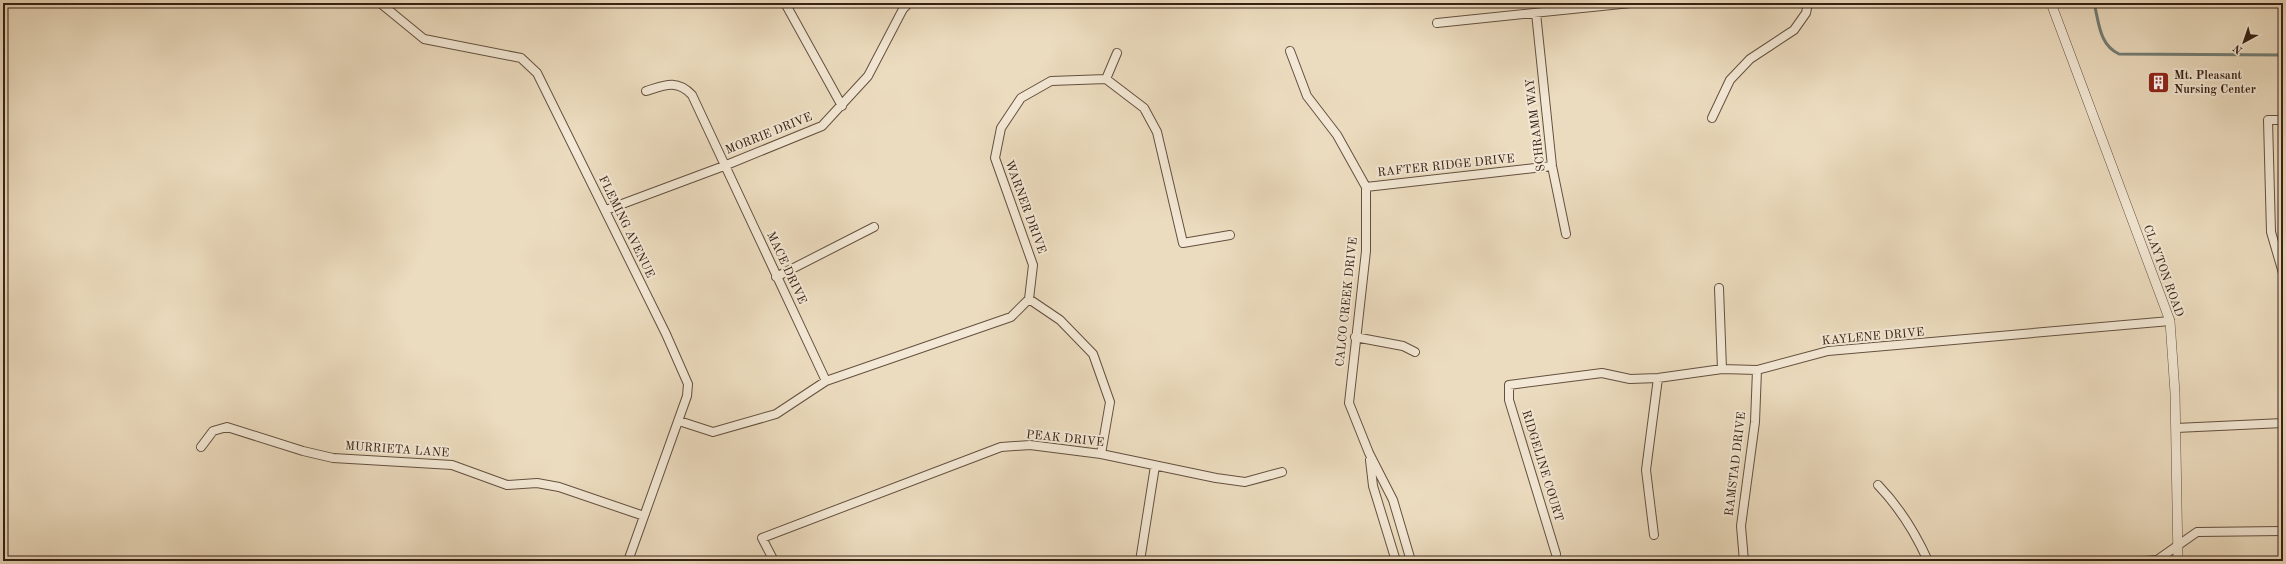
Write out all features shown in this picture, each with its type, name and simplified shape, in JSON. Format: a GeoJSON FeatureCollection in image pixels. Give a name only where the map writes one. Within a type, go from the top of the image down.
{"type":"FeatureCollection","features":[{"type":"Feature","properties":{"kind":"street","name":"FLEMING AVENUE"},"geometry":{"type":"LineString","coordinates":[[380,3],[424,39],[521,58],[537,73],[666,334],[688,384],[687,396],[628,561]]}},
{"type":"Feature","properties":{"kind":"street"},"geometry":{"type":"LineString","coordinates":[[785,3],[842,106]]}},
{"type":"Feature","properties":{"kind":"street","name":"MORRIE DRIVE"},"geometry":{"type":"LineString","coordinates":[[606,210],[724,166],[822,126],[868,76],[903,9],[909,3]]}},
{"type":"Feature","properties":{"kind":"street"},"geometry":{"type":"LineString","coordinates":[[1437,23],[1536,13],[1604,4],[1631,3]]}},
{"type":"Feature","properties":{"kind":"street"},"geometry":{"type":"LineString","coordinates":[[1712,118],[1730,80],[1750,59],[1794,30],[1806,13],[1808,3]]}},
{"type":"Feature","properties":{"kind":"street","name":"CLAYTON ROAD"},"geometry":{"type":"LineString","coordinates":[[2051,3],[2170,321],[2174,360],[2178,561]]}},
{"type":"Feature","properties":{"kind":"street","name":"SCHRAMM WAY"},"geometry":{"type":"LineString","coordinates":[[1536,13],[1552,166],[1566,234]]}},
{"type":"Feature","properties":{"kind":"street","name":"CALCO CREEK DRIVE"},"geometry":{"type":"LineString","coordinates":[[1290,51],[1307,96],[1337,136],[1366,187],[1366,251],[1355,337],[1349,403],[1369,453],[1393,500],[1411,561]]}},
{"type":"Feature","properties":{"kind":"street"},"geometry":{"type":"LineString","coordinates":[[1117,53],[1106,79],[1144,108],[1157,132],[1183,243],[1230,234]]}},
{"type":"Feature","properties":{"kind":"street","name":"WARNER DRIVE"},"geometry":{"type":"LineString","coordinates":[[1029,299],[1034,265],[995,158],[1001,128],[1021,98],[1051,81],[1106,79]]}},
{"type":"Feature","properties":{"kind":"street","name":"MACE DRIVE"},"geometry":{"type":"LineString","coordinates":[[646,91],[669,84],[684,86],[692,95],[776,277],[826,380]]}},
{"type":"Feature","properties":{"kind":"street"},"geometry":{"type":"LineString","coordinates":[[2283,120],[2268,120],[2271,232],[2283,273]]}},
{"type":"Feature","properties":{"kind":"street","name":"RAFTER RIDGE DRIVE"},"geometry":{"type":"LineString","coordinates":[[1366,187],[1552,166]]}},
{"type":"Feature","properties":{"kind":"street"},"geometry":{"type":"LineString","coordinates":[[776,277],[874,227]]}},
{"type":"Feature","properties":{"kind":"street"},"geometry":{"type":"LineString","coordinates":[[1719,288],[1722,369]]}},
{"type":"Feature","properties":{"kind":"street"},"geometry":{"type":"LineString","coordinates":[[679,421],[713,432],[776,414],[826,380],[1011,317],[1029,299],[1060,320],[1093,354],[1110,402],[1101,454]]}},
{"type":"Feature","properties":{"kind":"street","name":"KAYLENE DRIVE"},"geometry":{"type":"LineString","coordinates":[[1509,385],[1602,373],[1630,379],[1658,378],[1722,369],[1757,370],[1828,351],[2170,321]]}},
{"type":"Feature","properties":{"kind":"street"},"geometry":{"type":"LineString","coordinates":[[1355,337],[1403,346],[1415,352]]}},
{"type":"Feature","properties":{"kind":"street","name":"RAMSTAD DRIVE"},"geometry":{"type":"LineString","coordinates":[[1744,561],[1741,526],[1755,422],[1757,370]]}},
{"type":"Feature","properties":{"kind":"street"},"geometry":{"type":"LineString","coordinates":[[1654,535],[1646,470],[1658,378]]}},
{"type":"Feature","properties":{"kind":"street","name":"RIDGELINE COURT"},"geometry":{"type":"LineString","coordinates":[[1509,385],[1509,400],[1556,554]]}},
{"type":"Feature","properties":{"kind":"street"},"geometry":{"type":"LineString","coordinates":[[2176,428],[2283,423]]}},
{"type":"Feature","properties":{"kind":"street","name":"MURRIETA LANE"},"geometry":{"type":"LineString","coordinates":[[201,447],[213,431],[227,427],[303,451],[333,458],[452,465],[507,485],[537,483],[559,487],[644,516]]}},
{"type":"Feature","properties":{"kind":"street","name":"PEAK DRIVE"},"geometry":{"type":"LineString","coordinates":[[774,561],[762,538],[1001,447],[1030,445],[1101,454],[1155,466],[1245,482],[1282,472]]}},
{"type":"Feature","properties":{"kind":"street","name":"CALCO CREEK DRIVE"},"geometry":{"type":"LineString","coordinates":[[1369,453],[1373,486],[1396,561]]}},
{"type":"Feature","properties":{"kind":"street"},"geometry":{"type":"LineString","coordinates":[[1140,561],[1155,466]]}},
{"type":"Feature","properties":{"kind":"street"},"geometry":{"type":"LineString","coordinates":[[1878,485],[1897,505],[1918,539],[1928,561]]}},
{"type":"Feature","properties":{"kind":"street"},"geometry":{"type":"LineString","coordinates":[[2145,561],[2157,560],[2197,532],[2283,531]]}},
{"type":"Feature","properties":{"kind":"waterway"},"geometry":{"type":"LineString","coordinates":[[2094,3],[2104,39],[2107,45],[2119,54],[2283,55]]}},
{"type":"Feature","properties":{"kind":"place","name":"Mt. Pleasant Nursing Center"},"geometry":{"type":"Point","coordinates":[2158,83]}}]}
